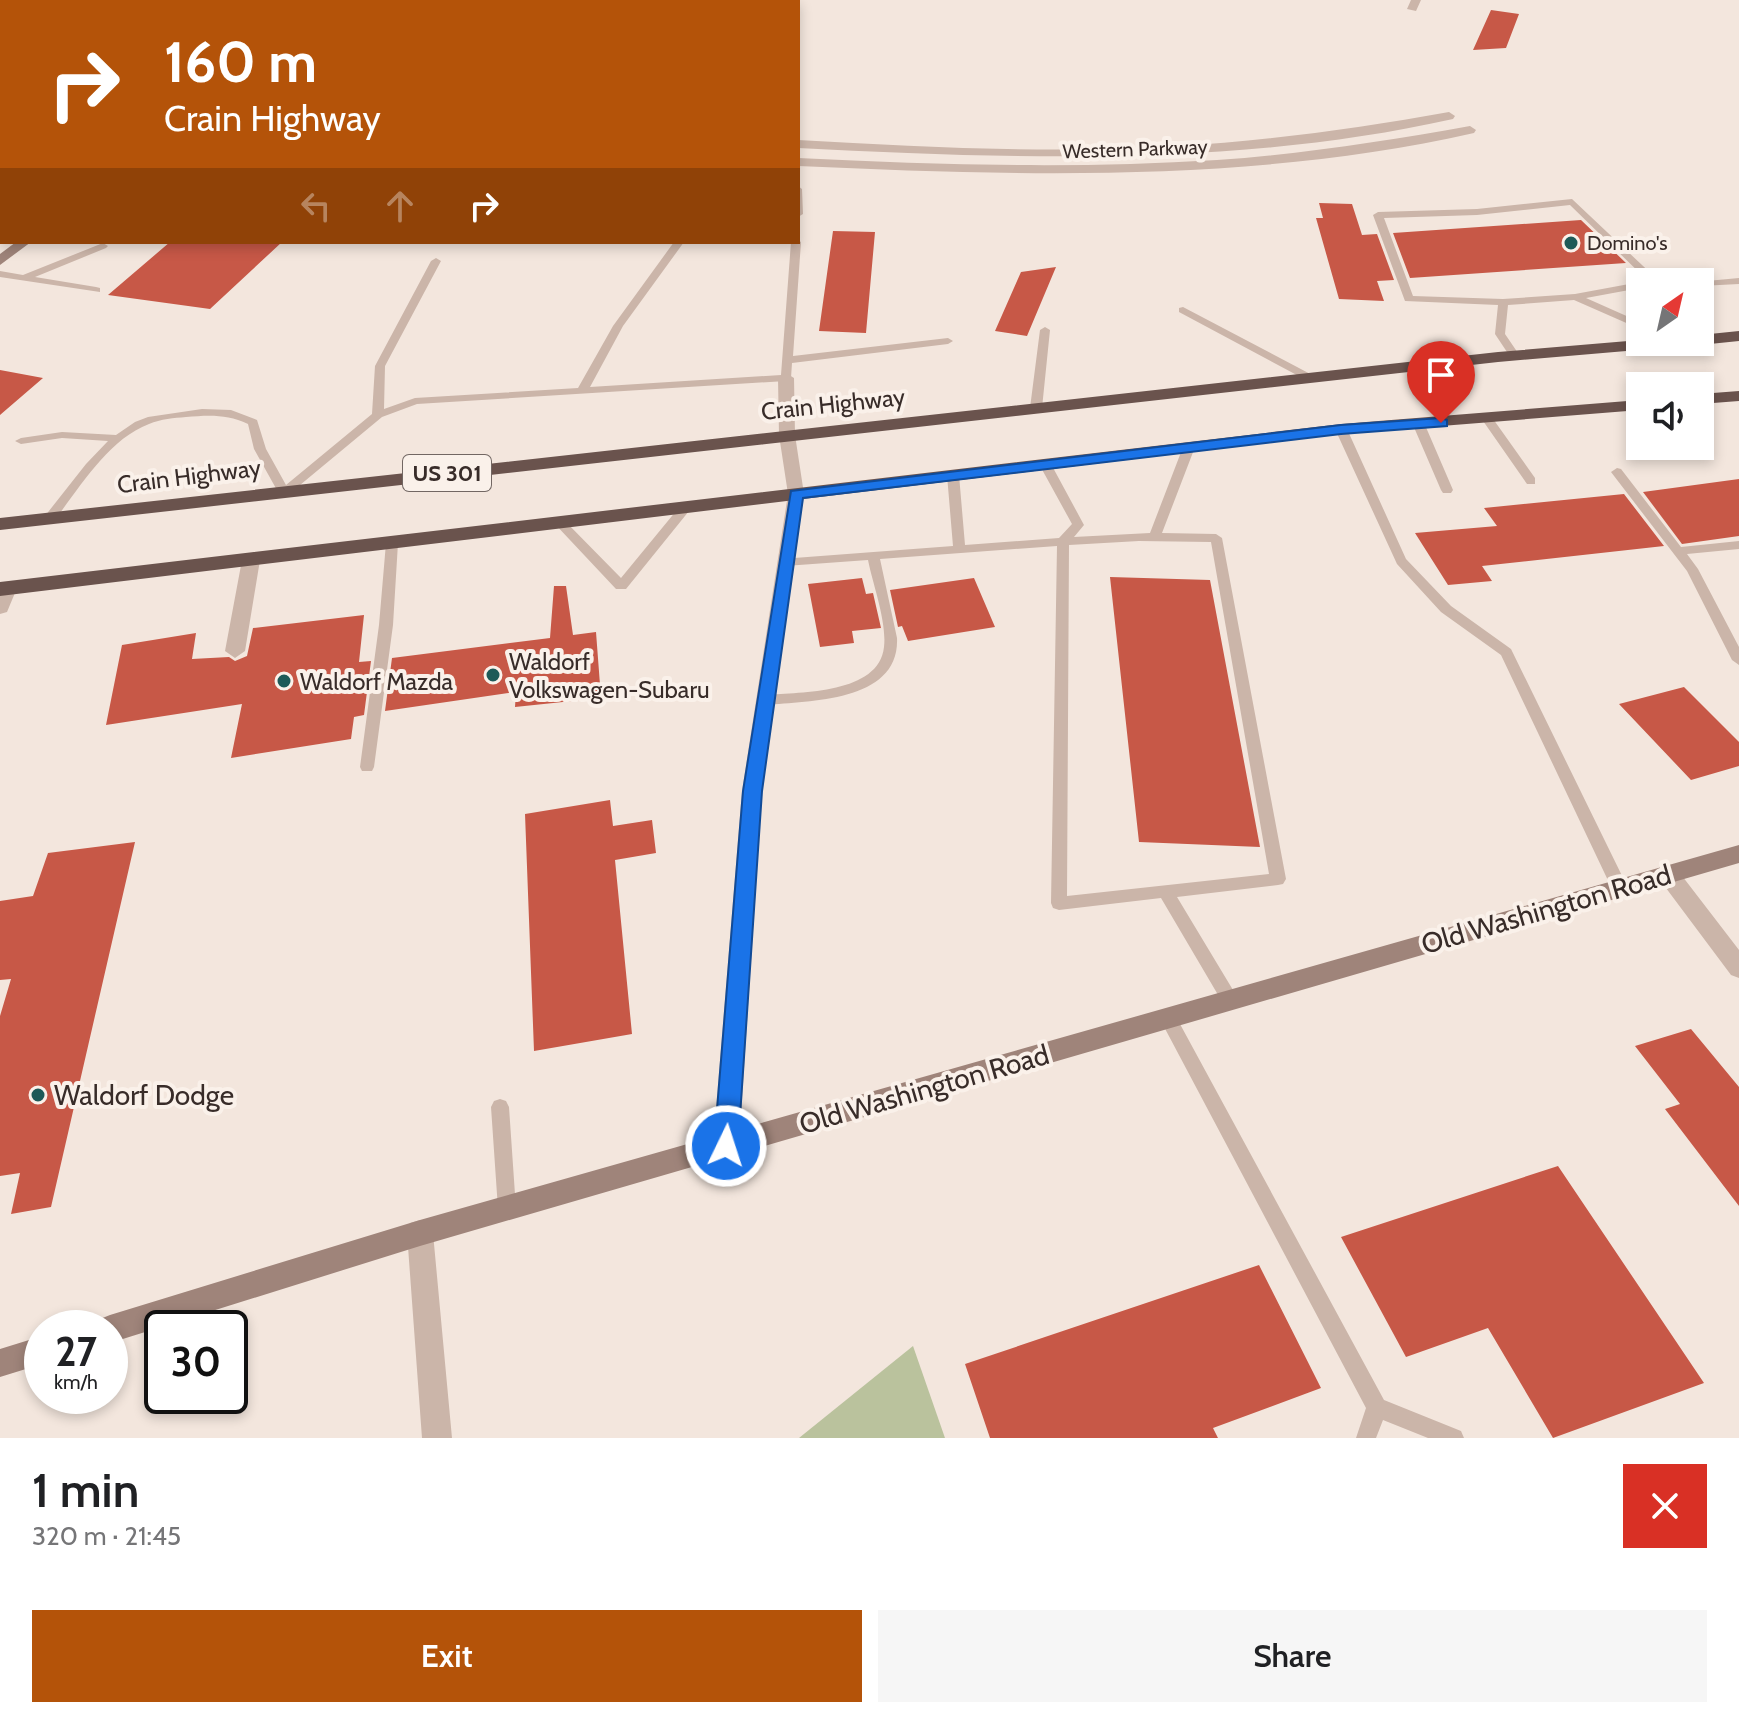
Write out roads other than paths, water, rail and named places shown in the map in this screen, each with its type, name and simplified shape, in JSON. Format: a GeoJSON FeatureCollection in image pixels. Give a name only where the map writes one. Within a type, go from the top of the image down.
{"type":"FeatureCollection","features":[{"type":"Feature","properties":{"kind":"highway"},"geometry":{"type":"LineString","coordinates":[[1714,339],[1739,336]]}},
{"type":"Feature","properties":{"kind":"highway","name":"Crain Highway"},"geometry":{"type":"LineString","coordinates":[[0,524],[787,435],[1626,345]]}},
{"type":"Feature","properties":{"kind":"highway"},"geometry":{"type":"LineString","coordinates":[[1714,398],[1739,396]]}},
{"type":"Feature","properties":{"kind":"highway"},"geometry":{"type":"LineString","coordinates":[[4,589],[1341,429],[1626,406]]}},
{"type":"Feature","properties":{"kind":"main road"},"geometry":{"type":"LineString","coordinates":[[0,261],[21,244]]}},
{"type":"Feature","properties":{"kind":"main road","name":"Old Washington Road"},"geometry":{"type":"LineString","coordinates":[[128,1323],[420,1233],[1739,854]]}},
{"type":"Feature","properties":{"kind":"main road"},"geometry":{"type":"LineString","coordinates":[[0,1363],[24,1356]]}},
{"type":"Feature","properties":{"kind":"street","name":"Western Parkway"},"geometry":{"type":"LineString","coordinates":[[800,144],[997,153],[1134,152],[1287,140],[1449,116]]}},
{"type":"Feature","properties":{"kind":"street","name":"Western Parkway"},"geometry":{"type":"LineString","coordinates":[[800,162],[1042,172],[1176,168],[1321,155],[1470,130]]}},
{"type":"Feature","properties":{"kind":"street"},"geometry":{"type":"LineString","coordinates":[[726,1146],[752,791],[796,494],[787,435],[786,378]]}},
{"type":"Feature","properties":{"kind":"street"},"geometry":{"type":"LineString","coordinates":[[235,651],[251,560]]}},
{"type":"Feature","properties":{"kind":"street"},"geometry":{"type":"LineString","coordinates":[[0,608],[4,589]]}},
{"type":"Feature","properties":{"kind":"street"},"geometry":{"type":"LineString","coordinates":[[1668,874],[1739,968]]}},
{"type":"Feature","properties":{"kind":"street"},"geometry":{"type":"LineString","coordinates":[[420,1233],[437,1438]]}},
{"type":"Feature","properties":{"kind":"lane"},"geometry":{"type":"LineString","coordinates":[[1626,288],[1575,297],[1503,302],[1409,299],[1378,215],[1477,212],[1572,202],[1640,268]]}},
{"type":"Feature","properties":{"kind":"lane"},"geometry":{"type":"LineString","coordinates":[[24,278],[106,244]]}},
{"type":"Feature","properties":{"kind":"lane"},"geometry":{"type":"LineString","coordinates":[[39,280],[90,258],[106,244]]}},
{"type":"Feature","properties":{"kind":"lane"},"geometry":{"type":"LineString","coordinates":[[582,391],[618,326],[678,244]]}},
{"type":"Feature","properties":{"kind":"lane"},"geometry":{"type":"LineString","coordinates":[[49,519],[117,438],[140,423],[166,415],[219,410],[238,414],[253,422],[260,449],[284,492],[378,415],[415,401],[786,378],[796,244]]}},
{"type":"Feature","properties":{"kind":"lane"},"geometry":{"type":"LineString","coordinates":[[378,415],[380,366],[436,261]]}},
{"type":"Feature","properties":{"kind":"lane"},"geometry":{"type":"LineString","coordinates":[[0,274],[96,290]]}},
{"type":"Feature","properties":{"kind":"lane"},"geometry":{"type":"LineString","coordinates":[[1714,282],[1739,281]]}},
{"type":"Feature","properties":{"kind":"lane"},"geometry":{"type":"LineString","coordinates":[[1575,297],[1626,320]]}},
{"type":"Feature","properties":{"kind":"lane"},"geometry":{"type":"LineString","coordinates":[[1503,302],[1500,334],[1515,356]]}},
{"type":"Feature","properties":{"kind":"lane"},"geometry":{"type":"LineString","coordinates":[[1183,310],[1312,379]]}},
{"type":"Feature","properties":{"kind":"lane"},"geometry":{"type":"LineString","coordinates":[[1036,408],[1045,330]]}},
{"type":"Feature","properties":{"kind":"lane"},"geometry":{"type":"LineString","coordinates":[[787,360],[948,341]]}},
{"type":"Feature","properties":{"kind":"lane"},"geometry":{"type":"LineString","coordinates":[[1487,418],[1531,481]]}},
{"type":"Feature","properties":{"kind":"lane"},"geometry":{"type":"LineString","coordinates":[[1419,425],[1447,490]]}},
{"type":"Feature","properties":{"kind":"lane"},"geometry":{"type":"LineString","coordinates":[[1341,429],[1401,561],[1446,609],[1506,652],[1620,888]]}},
{"type":"Feature","properties":{"kind":"lane"},"geometry":{"type":"LineString","coordinates":[[21,441],[62,435],[117,438]]}},
{"type":"Feature","properties":{"kind":"lane"},"geometry":{"type":"LineString","coordinates":[[1155,535],[1189,447]]}},
{"type":"Feature","properties":{"kind":"lane"},"geometry":{"type":"LineString","coordinates":[[785,562],[1063,541],[1155,535],[1216,538],[1278,879],[1059,903],[1063,541],[1078,525],[1045,464]]}},
{"type":"Feature","properties":{"kind":"lane"},"geometry":{"type":"LineString","coordinates":[[1617,472],[1692,569],[1739,660]]}},
{"type":"Feature","properties":{"kind":"lane"},"geometry":{"type":"LineString","coordinates":[[953,475],[959,549]]}},
{"type":"Feature","properties":{"kind":"lane"},"geometry":{"type":"LineString","coordinates":[[560,523],[621,586],[685,508]]}},
{"type":"Feature","properties":{"kind":"lane"},"geometry":{"type":"LineString","coordinates":[[367,767],[386,625],[392,543]]}},
{"type":"Feature","properties":{"kind":"lane"},"geometry":{"type":"LineString","coordinates":[[1677,551],[1739,545]]}},
{"type":"Feature","properties":{"kind":"lane"},"geometry":{"type":"LineString","coordinates":[[766,700],[848,692],[881,673],[891,648],[873,556]]}},
{"type":"Feature","properties":{"kind":"lane"},"geometry":{"type":"LineString","coordinates":[[1166,892],[1230,1000]]}},
{"type":"Feature","properties":{"kind":"lane"},"geometry":{"type":"LineString","coordinates":[[1168,1018],[1377,1407],[1454,1438]]}},
{"type":"Feature","properties":{"kind":"lane"},"geometry":{"type":"LineString","coordinates":[[500,1107],[507,1209]]}},
{"type":"Feature","properties":{"kind":"lane"},"geometry":{"type":"LineString","coordinates":[[1366,1438],[1377,1407]]}},
{"type":"Feature","properties":{"kind":"place","name":"Domino's"},"geometry":{"type":"Point","coordinates":[1571,243]}},
{"type":"Feature","properties":{"kind":"place","name":"Waldorf Volkswagen-Subaru"},"geometry":{"type":"Point","coordinates":[493,675]}},
{"type":"Feature","properties":{"kind":"place","name":"Waldorf Mazda"},"geometry":{"type":"Point","coordinates":[284,681]}},
{"type":"Feature","properties":{"kind":"place","name":"Waldorf Dodge"},"geometry":{"type":"Point","coordinates":[38,1095]}}]}
